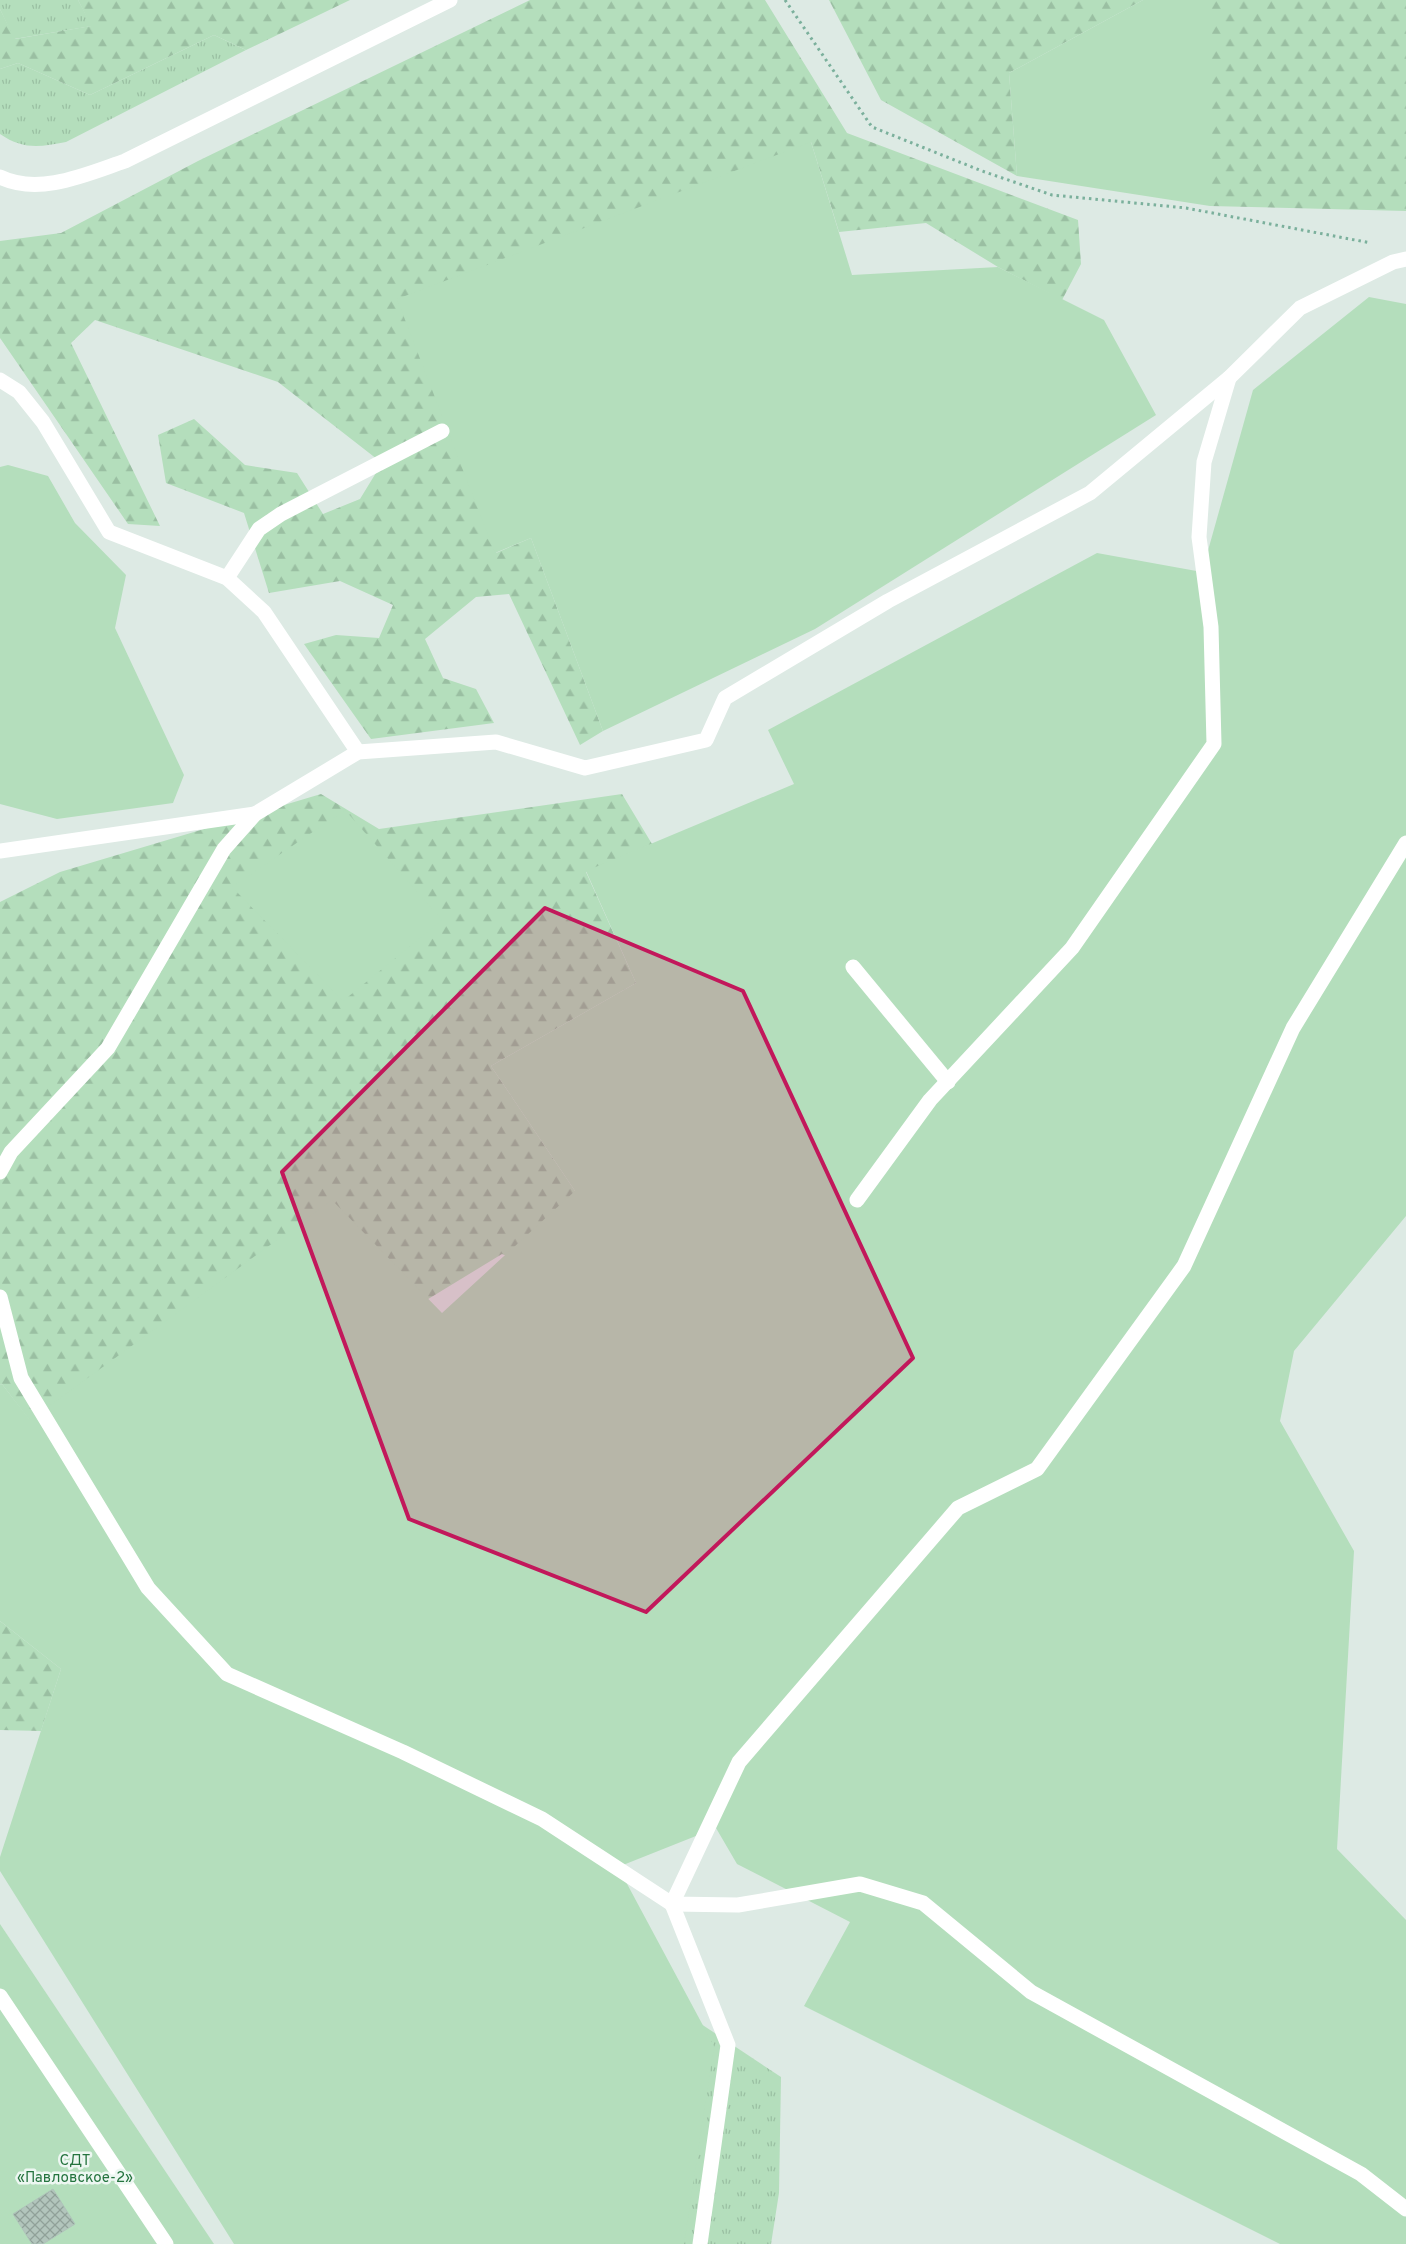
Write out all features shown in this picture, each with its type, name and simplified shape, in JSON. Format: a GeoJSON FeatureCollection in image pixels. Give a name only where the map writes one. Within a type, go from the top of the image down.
{"type":"FeatureCollection","features":[{"type":"Feature","properties":{"kind":"street"},"geometry":{"type":"LineString","coordinates":[[0,178],[9,182],[33,184],[69,180],[125,160],[450,0]]}},
{"type":"Feature","properties":{"kind":"street"},"geometry":{"type":"LineString","coordinates":[[0,1172],[11,1152],[108,1048],[224,849],[255,814],[358,752],[496,742],[585,768],[706,740],[725,698],[888,602],[1090,493],[1229,378],[1300,308],[1399,261]]}},
{"type":"Feature","properties":{"kind":"street"},"geometry":{"type":"LineString","coordinates":[[857,1200],[930,1100],[1072,948],[1214,744],[1211,627],[1199,537],[1204,462],[1229,378]]}},
{"type":"Feature","properties":{"kind":"street"},"geometry":{"type":"LineString","coordinates":[[0,380],[19,392],[43,422],[109,532],[227,578],[264,612],[358,752]]}},
{"type":"Feature","properties":{"kind":"street"},"geometry":{"type":"LineString","coordinates":[[227,578],[259,529],[281,514],[442,431]]}},
{"type":"Feature","properties":{"kind":"street"},"geometry":{"type":"LineString","coordinates":[[0,850],[255,814]]}},
{"type":"Feature","properties":{"kind":"street"},"geometry":{"type":"LineString","coordinates":[[700,2244],[728,2045],[672,1904],[739,1762],[958,1508],[1037,1469],[1184,1266],[1293,1028],[1406,843]]}},
{"type":"Feature","properties":{"kind":"street"},"geometry":{"type":"LineString","coordinates":[[853,967],[948,1082]]}},
{"type":"Feature","properties":{"kind":"street"},"geometry":{"type":"LineString","coordinates":[[0,1297],[21,1378],[148,1588],[226,1674],[403,1752],[542,1819],[672,1904],[738,1906],[860,1884],[924,1903],[1031,1992],[1361,2174],[1406,2209]]}},
{"type":"Feature","properties":{"kind":"street"},"geometry":{"type":"LineString","coordinates":[[0,1996],[166,2244]]}},
{"type":"Feature","properties":{"kind":"path"},"geometry":{"type":"LineString","coordinates":[[785,0],[872,127],[982,171],[1052,195],[1186,208],[1369,241],[1399,261]]}},
{"type":"Feature","properties":{"kind":"highlighted area"},"geometry":{"type":"Polygon","coordinates":[[[545,908],[743,991],[913,1358],[646,1612],[409,1519],[282,1172],[545,908]]]}},
{"type":"Feature","properties":{"kind":"green space"},"geometry":{"type":"Polygon","coordinates":[[[0,0],[78,0],[92,26],[14,39],[0,9],[0,0]]]}},
{"type":"Feature","properties":{"kind":"green space"},"geometry":{"type":"Polygon","coordinates":[[[78,0],[350,0],[246,50],[214,35],[90,95],[18,63],[0,69],[0,9],[15,39],[91,26],[78,0]]]}},
{"type":"Feature","properties":{"kind":"green space"},"geometry":{"type":"Polygon","coordinates":[[[530,0],[765,0],[847,133],[1078,220],[1081,264],[1062,300],[998,267],[926,223],[839,232],[811,142],[496,553],[531,538],[603,731],[580,745],[509,594],[476,597],[425,639],[443,678],[476,689],[494,723],[371,739],[304,644],[336,635],[379,638],[393,605],[340,581],[269,593],[244,513],[166,483],[158,435],[194,419],[245,465],[297,473],[323,514],[360,499],[382,463],[278,382],[95,320],[71,343],[160,526],[128,524],[0,338],[0,241],[61,233],[198,161],[530,0]]]}},
{"type":"Feature","properties":{"kind":"green space"},"geometry":{"type":"Polygon","coordinates":[[[829,0],[1143,0],[1009,73],[1017,176],[881,100],[829,0]]]}},
{"type":"Feature","properties":{"kind":"green space"},"geometry":{"type":"Polygon","coordinates":[[[1143,0],[1210,0],[1210,206],[1017,176],[1009,73],[1143,0]]]}},
{"type":"Feature","properties":{"kind":"green space"},"geometry":{"type":"Polygon","coordinates":[[[1210,0],[1406,0],[1406,211],[1210,206],[1210,0]]]}},
{"type":"Feature","properties":{"kind":"green space"},"geometry":{"type":"Polygon","coordinates":[[[214,35],[246,50],[66,142],[32,146],[16,143],[0,134],[0,69],[18,63],[90,95],[214,35]]]}},
{"type":"Feature","properties":{"kind":"green space"},"geometry":{"type":"Polygon","coordinates":[[[811,142],[852,275],[998,267],[1104,320],[1156,415],[815,629],[603,731],[531,538],[495,553],[397,299],[811,142]]]}},
{"type":"Feature","properties":{"kind":"green space"},"geometry":{"type":"Polygon","coordinates":[[[1369,297],[1406,304],[1406,1216],[1294,1351],[1280,1421],[1354,1551],[1337,1849],[1406,1920],[1406,2244],[1280,2244],[804,2006],[850,1922],[737,1864],[716,1828],[618,1867],[714,2046],[684,2244],[234,2244],[0,1871],[0,1857],[61,1669],[0,1621],[0,1385],[2,1384],[30,1420],[332,1200],[442,1313],[575,1191],[491,1066],[636,983],[586,871],[794,784],[768,730],[1097,553],[1202,572],[1253,390],[1369,297]]]}},
{"type":"Feature","properties":{"kind":"green space"},"geometry":{"type":"Polygon","coordinates":[[[8,465],[48,476],[75,523],[126,575],[115,628],[184,775],[173,803],[57,819],[0,804],[0,467],[8,465]]]}},
{"type":"Feature","properties":{"kind":"green space"},"geometry":{"type":"Polygon","coordinates":[[[321,794],[379,829],[622,794],[652,844],[586,872],[636,983],[491,1066],[575,1191],[584,1289],[502,1254],[384,1326],[30,1421],[2,1384],[0,1385],[0,902],[60,872],[321,794]]]}},
{"type":"Feature","properties":{"kind":"green space"},"geometry":{"type":"Polygon","coordinates":[[[345,810],[442,920],[343,1001],[232,887],[345,810]]]}},
{"type":"Feature","properties":{"kind":"green space"},"geometry":{"type":"Polygon","coordinates":[[[0,1621],[61,1669],[41,1731],[0,1730],[0,1621]]]}},
{"type":"Feature","properties":{"kind":"green space","name":"СДТ «Павловское-2»"},"geometry":{"type":"Polygon","coordinates":[[[0,1924],[214,2244],[0,2244],[0,1924]]]}},
{"type":"Feature","properties":{"kind":"green space"},"geometry":{"type":"Polygon","coordinates":[[[674,2006],[781,2077],[779,2193],[771,2244],[604,2244],[674,2006]]]}},
{"type":"Feature","properties":{"kind":"building"},"geometry":{"type":"Polygon","coordinates":[[[53,2189],[75,2224],[43,2244],[32,2244],[13,2214],[53,2189]]]}}]}
